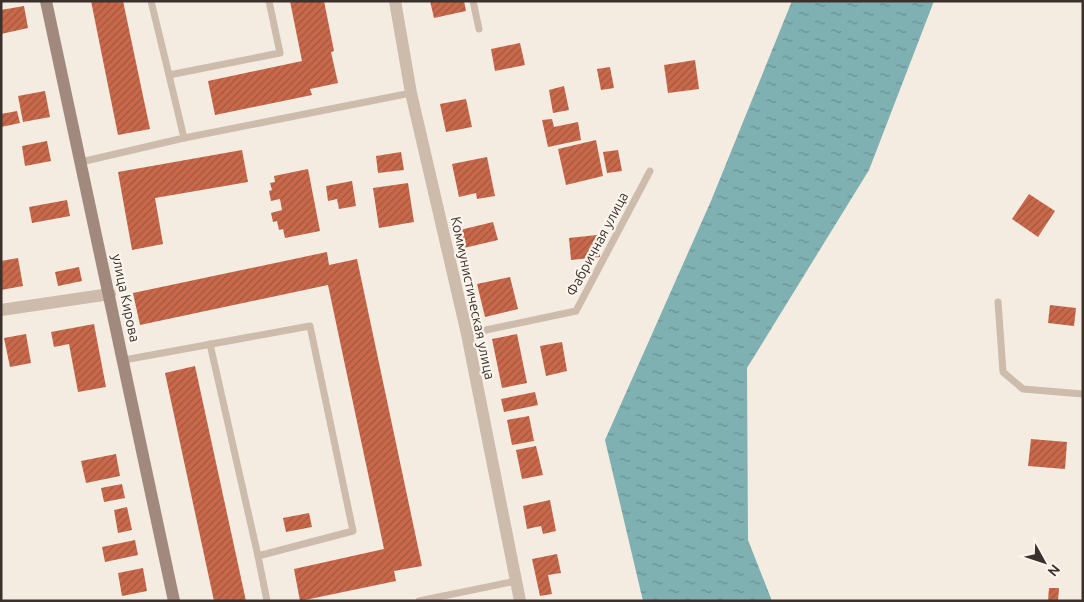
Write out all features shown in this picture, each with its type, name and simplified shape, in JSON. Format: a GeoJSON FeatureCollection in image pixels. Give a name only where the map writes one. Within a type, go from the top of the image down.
{"type":"FeatureCollection","features":[{"type":"Feature","properties":{"kind":"street","name":"улица Кирова"},"geometry":{"type":"LineString","coordinates":[[46,1],[174,601]]}},
{"type":"Feature","properties":{"kind":"street","name":"Коммунистическая улица"},"geometry":{"type":"LineString","coordinates":[[395,1],[411,93],[467,334],[520,601]]}},
{"type":"Feature","properties":{"kind":"street"},"geometry":{"type":"LineString","coordinates":[[1,310],[110,294]]}},
{"type":"Feature","properties":{"kind":"lane"},"geometry":{"type":"LineString","coordinates":[[150,1],[184,138]]}},
{"type":"Feature","properties":{"kind":"lane"},"geometry":{"type":"LineString","coordinates":[[169,75],[280,53],[269,1]]}},
{"type":"Feature","properties":{"kind":"lane"},"geometry":{"type":"LineString","coordinates":[[473,1],[478,29]]}},
{"type":"Feature","properties":{"kind":"lane"},"geometry":{"type":"LineString","coordinates":[[81,162],[184,138],[411,93]]}},
{"type":"Feature","properties":{"kind":"lane","name":"Фабричная улица"},"geometry":{"type":"LineString","coordinates":[[467,334],[576,311],[650,171]]}},
{"type":"Feature","properties":{"kind":"lane"},"geometry":{"type":"LineString","coordinates":[[998,302],[1002,372],[1023,389],[1083,394]]}},
{"type":"Feature","properties":{"kind":"lane"},"geometry":{"type":"LineString","coordinates":[[124,360],[310,326],[353,531],[258,556]]}},
{"type":"Feature","properties":{"kind":"lane"},"geometry":{"type":"LineString","coordinates":[[210,344],[267,601]]}},
{"type":"Feature","properties":{"kind":"lane"},"geometry":{"type":"LineString","coordinates":[[419,601],[516,581]]}},
{"type":"Feature","properties":{"kind":"water"},"geometry":{"type":"Polygon","coordinates":[[[792,1],[934,1],[869,170],[747,368],[748,540],[772,601],[643,601],[605,440],[711,201],[792,1]]]}},
{"type":"Feature","properties":{"kind":"building"},"geometry":{"type":"Polygon","coordinates":[[[91,1],[123,1],[150,129],[118,135],[91,1]]]}},
{"type":"Feature","properties":{"kind":"building"},"geometry":{"type":"Polygon","coordinates":[[[290,1],[324,1],[334,51],[331,52],[338,83],[310,89],[312,95],[215,115],[208,81],[302,61],[290,1]]]}},
{"type":"Feature","properties":{"kind":"building"},"geometry":{"type":"Polygon","coordinates":[[[430,1],[464,1],[466,11],[434,18],[430,1]]]}},
{"type":"Feature","properties":{"kind":"building"},"geometry":{"type":"Polygon","coordinates":[[[24,6],[28,28],[1,34],[1,10],[24,6]]]}},
{"type":"Feature","properties":{"kind":"building"},"geometry":{"type":"Polygon","coordinates":[[[520,43],[525,65],[495,71],[491,49],[520,43]]]}},
{"type":"Feature","properties":{"kind":"building"},"geometry":{"type":"Polygon","coordinates":[[[695,60],[699,89],[668,93],[664,65],[695,60]]]}},
{"type":"Feature","properties":{"kind":"building"},"geometry":{"type":"Polygon","coordinates":[[[610,67],[614,88],[601,90],[597,69],[610,67]]]}},
{"type":"Feature","properties":{"kind":"building"},"geometry":{"type":"Polygon","coordinates":[[[564,86],[569,110],[553,113],[549,90],[564,86]]]}},
{"type":"Feature","properties":{"kind":"building"},"geometry":{"type":"Polygon","coordinates":[[[45,91],[50,117],[23,122],[18,96],[45,91]]]}},
{"type":"Feature","properties":{"kind":"building"},"geometry":{"type":"Polygon","coordinates":[[[466,99],[472,127],[446,132],[440,104],[466,99]]]}},
{"type":"Feature","properties":{"kind":"building"},"geometry":{"type":"Polygon","coordinates":[[[17,111],[20,123],[1,127],[1,114],[17,111]]]}},
{"type":"Feature","properties":{"kind":"building"},"geometry":{"type":"Polygon","coordinates":[[[552,119],[554,127],[578,122],[581,140],[548,147],[542,120],[552,119]]]}},
{"type":"Feature","properties":{"kind":"building"},"geometry":{"type":"Polygon","coordinates":[[[596,140],[603,176],[566,185],[558,149],[596,140]]]}},
{"type":"Feature","properties":{"kind":"building"},"geometry":{"type":"Polygon","coordinates":[[[47,141],[51,161],[25,166],[22,146],[47,141]]]}},
{"type":"Feature","properties":{"kind":"building"},"geometry":{"type":"Polygon","coordinates":[[[242,150],[248,182],[155,198],[163,244],[132,250],[118,172],[242,150]]]}},
{"type":"Feature","properties":{"kind":"building"},"geometry":{"type":"Polygon","coordinates":[[[618,150],[622,171],[607,173],[603,152],[618,150]]]}},
{"type":"Feature","properties":{"kind":"building"},"geometry":{"type":"Polygon","coordinates":[[[401,152],[404,170],[378,173],[376,156],[401,152]]]}},
{"type":"Feature","properties":{"kind":"building"},"geometry":{"type":"Polygon","coordinates":[[[487,157],[495,196],[477,199],[476,193],[459,197],[452,164],[487,157]]]}},
{"type":"Feature","properties":{"kind":"building"},"geometry":{"type":"Polygon","coordinates":[[[308,169],[320,231],[285,238],[283,229],[279,230],[277,221],[273,222],[271,213],[282,210],[280,199],[271,201],[269,191],[272,190],[270,183],[275,182],[274,176],[308,169]]]}},
{"type":"Feature","properties":{"kind":"building"},"geometry":{"type":"Polygon","coordinates":[[[352,181],[356,206],[339,209],[337,199],[328,201],[326,186],[352,181]]]}},
{"type":"Feature","properties":{"kind":"building"},"geometry":{"type":"Polygon","coordinates":[[[408,183],[414,222],[379,228],[373,188],[408,183]]]}},
{"type":"Feature","properties":{"kind":"building"},"geometry":{"type":"Polygon","coordinates":[[[1029,194],[1055,211],[1038,237],[1012,219],[1029,194]]]}},
{"type":"Feature","properties":{"kind":"building"},"geometry":{"type":"Polygon","coordinates":[[[67,200],[70,216],[32,223],[29,207],[67,200]]]}},
{"type":"Feature","properties":{"kind":"building"},"geometry":{"type":"Polygon","coordinates":[[[493,222],[498,240],[464,248],[460,230],[493,222]]]}},
{"type":"Feature","properties":{"kind":"building"},"geometry":{"type":"Polygon","coordinates":[[[597,235],[600,257],[571,260],[569,238],[597,235]]]}},
{"type":"Feature","properties":{"kind":"building"},"geometry":{"type":"Polygon","coordinates":[[[327,252],[329,265],[357,259],[422,566],[394,571],[396,581],[300,601],[294,569],[384,549],[328,285],[140,325],[133,293],[327,252]]]}},
{"type":"Feature","properties":{"kind":"building"},"geometry":{"type":"Polygon","coordinates":[[[18,258],[23,286],[1,290],[1,261],[18,258]]]}},
{"type":"Feature","properties":{"kind":"building"},"geometry":{"type":"Polygon","coordinates":[[[79,267],[82,281],[58,286],[55,272],[79,267]]]}},
{"type":"Feature","properties":{"kind":"building"},"geometry":{"type":"Polygon","coordinates":[[[510,277],[518,309],[485,317],[477,284],[510,277]]]}},
{"type":"Feature","properties":{"kind":"building"},"geometry":{"type":"Polygon","coordinates":[[[1050,305],[1076,308],[1074,326],[1048,323],[1050,305]]]}},
{"type":"Feature","properties":{"kind":"building"},"geometry":{"type":"Polygon","coordinates":[[[94,324],[106,387],[78,392],[69,344],[54,347],[51,332],[94,324]]]}},
{"type":"Feature","properties":{"kind":"building"},"geometry":{"type":"Polygon","coordinates":[[[26,334],[31,363],[10,367],[4,338],[26,334]]]}},
{"type":"Feature","properties":{"kind":"building"},"geometry":{"type":"Polygon","coordinates":[[[517,334],[527,383],[502,388],[492,339],[517,334]]]}},
{"type":"Feature","properties":{"kind":"building"},"geometry":{"type":"Polygon","coordinates":[[[562,342],[567,371],[546,376],[540,346],[562,342]]]}},
{"type":"Feature","properties":{"kind":"building"},"geometry":{"type":"Polygon","coordinates":[[[195,366],[246,601],[214,601],[165,373],[195,366]]]}},
{"type":"Feature","properties":{"kind":"building"},"geometry":{"type":"Polygon","coordinates":[[[535,392],[538,405],[504,412],[501,399],[535,392]]]}},
{"type":"Feature","properties":{"kind":"building"},"geometry":{"type":"Polygon","coordinates":[[[529,416],[534,441],[512,445],[507,420],[529,416]]]}},
{"type":"Feature","properties":{"kind":"building"},"geometry":{"type":"Polygon","coordinates":[[[1031,439],[1067,442],[1065,469],[1028,466],[1031,439]]]}},
{"type":"Feature","properties":{"kind":"building"},"geometry":{"type":"Polygon","coordinates":[[[536,446],[543,475],[522,479],[516,450],[536,446]]]}},
{"type":"Feature","properties":{"kind":"building"},"geometry":{"type":"Polygon","coordinates":[[[116,454],[120,476],[86,483],[81,461],[116,454]]]}},
{"type":"Feature","properties":{"kind":"building"},"geometry":{"type":"Polygon","coordinates":[[[122,484],[125,498],[104,502],[101,488],[122,484]]]}},
{"type":"Feature","properties":{"kind":"building"},"geometry":{"type":"Polygon","coordinates":[[[550,500],[556,531],[543,534],[541,526],[527,529],[523,506],[550,500]]]}},
{"type":"Feature","properties":{"kind":"building"},"geometry":{"type":"Polygon","coordinates":[[[127,507],[132,530],[118,533],[114,510],[127,507]]]}},
{"type":"Feature","properties":{"kind":"building"},"geometry":{"type":"Polygon","coordinates":[[[309,513],[312,527],[286,532],[283,518],[309,513]]]}},
{"type":"Feature","properties":{"kind":"building"},"geometry":{"type":"Polygon","coordinates":[[[135,540],[138,555],[105,562],[102,547],[135,540]]]}},
{"type":"Feature","properties":{"kind":"building"},"geometry":{"type":"Polygon","coordinates":[[[557,554],[561,573],[548,575],[552,594],[540,596],[532,559],[557,554]]]}},
{"type":"Feature","properties":{"kind":"building"},"geometry":{"type":"Polygon","coordinates":[[[143,568],[147,591],[122,596],[118,573],[143,568]]]}},
{"type":"Feature","properties":{"kind":"building"},"geometry":{"type":"Polygon","coordinates":[[[1049,588],[1059,588],[1058,601],[1048,601],[1049,588]]]}}]}
